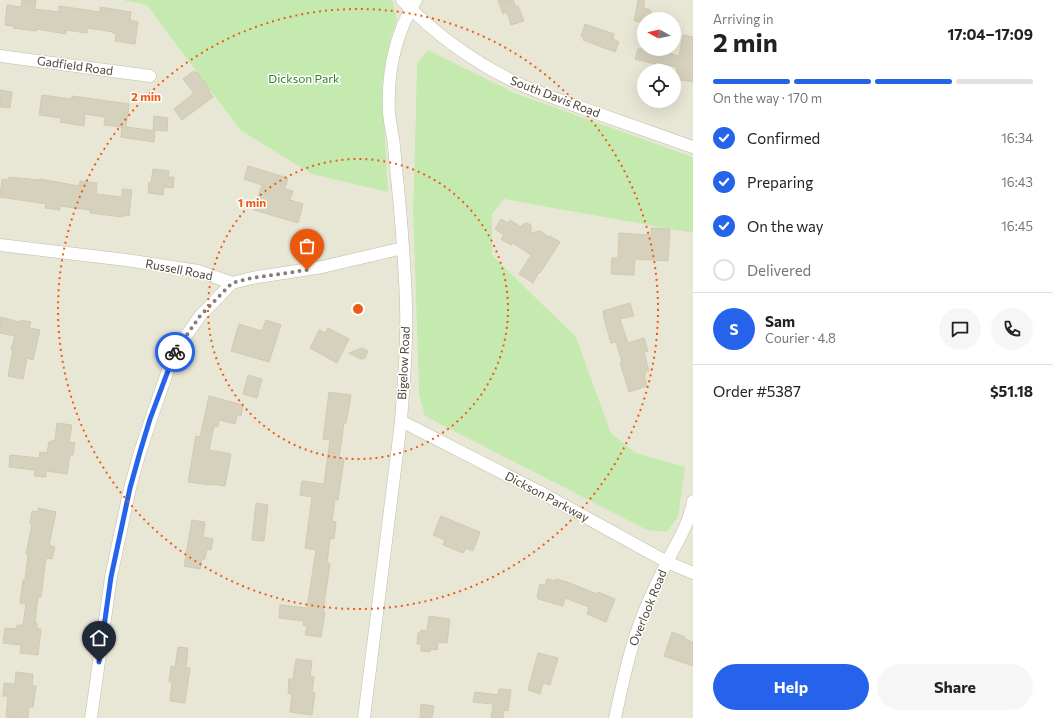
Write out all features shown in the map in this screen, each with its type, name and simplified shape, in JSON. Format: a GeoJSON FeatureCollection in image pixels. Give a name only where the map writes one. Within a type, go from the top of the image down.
{"type":"FeatureCollection","features":[{"type":"Feature","properties":{"kind":"street","name":"South Davis Road"},"geometry":{"type":"LineString","coordinates":[[402,0],[414,5],[429,25],[456,47],[511,80],[538,92],[693,147]]}},
{"type":"Feature","properties":{"kind":"street","name":"Bigelow Road"},"geometry":{"type":"LineString","coordinates":[[364,718],[401,421],[405,371],[406,332],[403,248],[394,144],[389,113],[390,83],[392,60],[396,45],[403,26],[414,5]]}},
{"type":"Feature","properties":{"kind":"street","name":"Gadfield Road"},"geometry":{"type":"LineString","coordinates":[[0,56],[150,76]]}},
{"type":"Feature","properties":{"kind":"street","name":"Russell Road"},"geometry":{"type":"LineString","coordinates":[[0,244],[198,271],[232,283]]}},
{"type":"Feature","properties":{"kind":"street"},"geometry":{"type":"LineString","coordinates":[[91,718],[111,577],[130,488],[150,419],[174,353],[200,316],[232,283],[252,278],[322,267],[403,248]]}},
{"type":"Feature","properties":{"kind":"street","name":"Dickson Parkway"},"geometry":{"type":"LineString","coordinates":[[401,421],[540,492],[667,562],[693,573]]}},
{"type":"Feature","properties":{"kind":"street","name":"Overlook Road"},"geometry":{"type":"LineString","coordinates":[[615,718],[632,646],[649,599],[683,531],[692,508],[693,501]]}},
{"type":"Feature","properties":{"kind":"shaded area"},"geometry":{"type":"Polygon","coordinates":[[[0,0],[122,0],[147,5],[240,130],[387,192],[382,84],[391,37],[397,20],[393,2],[390,0],[693,0],[693,157],[515,93],[428,50],[417,63],[413,209],[419,394],[685,467],[636,453],[611,433],[576,337],[492,255],[492,214],[504,198],[693,233],[693,718],[0,718],[0,0]]]}},
{"type":"Feature","properties":{"kind":"green space","name":"Dickson Park"},"geometry":{"type":"Polygon","coordinates":[[[122,0],[390,0],[393,2],[397,20],[391,37],[382,84],[388,192],[312,174],[240,130],[147,5],[122,0]]]}},
{"type":"Feature","properties":{"kind":"green space"},"geometry":{"type":"Polygon","coordinates":[[[428,50],[515,93],[693,157],[693,233],[504,199],[492,214],[492,255],[576,337],[611,433],[636,453],[685,467],[678,517],[667,532],[647,530],[425,416],[419,394],[413,209],[417,63],[428,50]]]}},
{"type":"Feature","properties":{"kind":"building"},"geometry":{"type":"Polygon","coordinates":[[[22,0],[36,0],[35,9],[59,12],[59,6],[100,12],[100,7],[131,12],[130,20],[138,22],[135,44],[115,41],[116,34],[113,32],[88,28],[87,33],[66,30],[66,34],[37,29],[36,31],[13,28],[14,26],[5,25],[7,5],[21,7],[22,0]]]}},
{"type":"Feature","properties":{"kind":"building"},"geometry":{"type":"Polygon","coordinates":[[[498,0],[513,0],[516,7],[518,6],[524,21],[511,25],[507,12],[503,14],[498,0]]]}},
{"type":"Feature","properties":{"kind":"building"},"geometry":{"type":"Polygon","coordinates":[[[638,0],[644,0],[644,8],[651,10],[651,12],[637,12],[637,22],[634,21],[638,0]]]}},
{"type":"Feature","properties":{"kind":"building"},"geometry":{"type":"Polygon","coordinates":[[[585,24],[614,34],[613,39],[619,42],[615,52],[583,40],[584,37],[581,36],[585,24]]]}},
{"type":"Feature","properties":{"kind":"building"},"geometry":{"type":"Polygon","coordinates":[[[683,35],[693,37],[693,82],[681,80],[681,64],[664,64],[656,62],[655,64],[635,59],[637,52],[637,56],[681,56],[683,35]]]}},
{"type":"Feature","properties":{"kind":"building"},"geometry":{"type":"Polygon","coordinates":[[[194,71],[195,73],[197,72],[210,90],[209,91],[213,97],[182,120],[174,109],[194,93],[183,79],[194,71]]]}},
{"type":"Feature","properties":{"kind":"building"},"geometry":{"type":"Polygon","coordinates":[[[0,90],[12,92],[10,108],[0,107],[0,90]]]}},
{"type":"Feature","properties":{"kind":"building"},"geometry":{"type":"Polygon","coordinates":[[[42,95],[72,99],[72,96],[129,104],[126,127],[155,131],[154,142],[121,137],[122,127],[104,125],[105,117],[85,114],[84,126],[60,122],[61,118],[39,115],[42,95]]]}},
{"type":"Feature","properties":{"kind":"building"},"geometry":{"type":"Polygon","coordinates":[[[154,116],[168,118],[167,131],[153,130],[154,116]]]}},
{"type":"Feature","properties":{"kind":"building"},"geometry":{"type":"Polygon","coordinates":[[[248,166],[288,178],[285,189],[293,191],[290,200],[303,204],[298,223],[254,210],[262,185],[244,179],[248,166]]]}},
{"type":"Feature","properties":{"kind":"building"},"geometry":{"type":"Polygon","coordinates":[[[153,169],[169,171],[168,177],[174,177],[173,188],[164,187],[163,195],[148,193],[149,182],[151,183],[153,169]]]}},
{"type":"Feature","properties":{"kind":"building"},"geometry":{"type":"Polygon","coordinates":[[[9,177],[40,179],[79,186],[80,181],[97,183],[96,194],[122,197],[122,189],[132,190],[129,216],[123,215],[123,217],[90,213],[90,210],[60,206],[60,210],[45,208],[46,204],[0,197],[2,179],[9,180],[9,177]]]}},
{"type":"Feature","properties":{"kind":"building"},"geometry":{"type":"Polygon","coordinates":[[[501,219],[508,223],[510,220],[521,227],[523,224],[527,223],[531,225],[531,233],[540,231],[560,242],[533,283],[519,274],[531,255],[513,243],[511,245],[501,239],[504,235],[495,229],[501,219]]]}},
{"type":"Feature","properties":{"kind":"building"},"geometry":{"type":"Polygon","coordinates":[[[651,228],[670,229],[668,261],[635,259],[634,275],[611,274],[612,258],[618,258],[619,233],[651,235],[651,228]]]}},
{"type":"Feature","properties":{"kind":"building"},"geometry":{"type":"Polygon","coordinates":[[[630,303],[634,316],[620,319],[628,343],[644,338],[648,351],[644,352],[649,371],[645,371],[646,374],[644,374],[647,386],[629,392],[620,363],[622,362],[616,342],[611,343],[603,311],[630,303]]]}},
{"type":"Feature","properties":{"kind":"building"},"geometry":{"type":"Polygon","coordinates":[[[0,317],[20,322],[21,320],[31,322],[29,328],[40,330],[33,360],[27,358],[23,379],[8,376],[13,350],[11,349],[15,336],[0,333],[0,317]]]}},
{"type":"Feature","properties":{"kind":"building"},"geometry":{"type":"Polygon","coordinates":[[[266,320],[281,325],[269,362],[231,351],[239,324],[262,331],[266,320]]]}},
{"type":"Feature","properties":{"kind":"building"},"geometry":{"type":"Polygon","coordinates":[[[328,328],[349,339],[337,363],[310,348],[319,330],[325,333],[328,328]]]}},
{"type":"Feature","properties":{"kind":"building"},"geometry":{"type":"Polygon","coordinates":[[[362,348],[368,351],[365,358],[361,359],[349,353],[362,348]]]}},
{"type":"Feature","properties":{"kind":"building"},"geometry":{"type":"Polygon","coordinates":[[[248,375],[262,379],[257,398],[243,394],[248,375]]]}},
{"type":"Feature","properties":{"kind":"building"},"geometry":{"type":"Polygon","coordinates":[[[329,392],[351,395],[346,423],[344,423],[339,458],[344,459],[338,500],[335,500],[332,521],[336,522],[334,539],[330,538],[327,563],[330,564],[321,637],[305,635],[307,626],[303,625],[304,621],[279,618],[280,605],[307,608],[316,550],[305,548],[312,497],[300,495],[302,481],[324,484],[330,440],[323,439],[329,392]]]}},
{"type":"Feature","properties":{"kind":"building"},"geometry":{"type":"Polygon","coordinates":[[[209,396],[243,405],[241,416],[237,415],[235,424],[219,420],[218,427],[214,426],[209,450],[231,454],[225,486],[188,482],[196,436],[200,437],[209,396]]]}},
{"type":"Feature","properties":{"kind":"building"},"geometry":{"type":"Polygon","coordinates":[[[57,423],[72,425],[69,442],[75,443],[73,455],[70,455],[67,474],[46,471],[46,477],[34,476],[35,470],[9,467],[10,455],[39,458],[40,452],[47,453],[49,442],[55,440],[57,423]]]}},
{"type":"Feature","properties":{"kind":"building"},"geometry":{"type":"Polygon","coordinates":[[[256,503],[268,505],[264,541],[252,540],[256,503]]]}},
{"type":"Feature","properties":{"kind":"building"},"geometry":{"type":"Polygon","coordinates":[[[38,508],[56,512],[49,545],[55,547],[52,559],[46,558],[41,597],[38,597],[35,623],[37,623],[37,629],[41,629],[38,655],[20,653],[21,645],[3,643],[5,628],[17,629],[17,625],[23,625],[26,604],[20,603],[23,580],[25,580],[28,554],[26,554],[32,524],[30,523],[32,511],[38,512],[38,508]]]}},
{"type":"Feature","properties":{"kind":"building"},"geometry":{"type":"Polygon","coordinates":[[[441,516],[480,532],[473,551],[466,548],[463,553],[443,545],[445,540],[433,535],[441,516]]]}},
{"type":"Feature","properties":{"kind":"building"},"geometry":{"type":"Polygon","coordinates":[[[192,520],[205,522],[203,537],[213,539],[211,550],[207,549],[205,559],[202,559],[200,569],[184,566],[192,520]]]}},
{"type":"Feature","properties":{"kind":"building"},"geometry":{"type":"Polygon","coordinates":[[[547,579],[556,581],[556,579],[567,582],[597,594],[598,592],[615,599],[606,622],[587,614],[589,607],[565,598],[563,606],[538,599],[537,597],[540,584],[545,585],[547,579]]]}},
{"type":"Feature","properties":{"kind":"building"},"geometry":{"type":"Polygon","coordinates":[[[429,616],[450,619],[447,643],[438,642],[437,650],[431,649],[430,652],[421,651],[421,644],[417,644],[418,633],[420,633],[421,630],[427,631],[429,616]]]}},
{"type":"Feature","properties":{"kind":"building"},"geometry":{"type":"Polygon","coordinates":[[[672,632],[693,642],[693,666],[664,656],[672,632]]]}},
{"type":"Feature","properties":{"kind":"building"},"geometry":{"type":"Polygon","coordinates":[[[178,647],[188,648],[186,668],[190,668],[185,703],[170,701],[172,682],[169,682],[171,666],[175,667],[178,647]]]}},
{"type":"Feature","properties":{"kind":"building"},"geometry":{"type":"Polygon","coordinates":[[[538,653],[558,658],[550,685],[543,683],[540,694],[528,690],[538,653]]]}},
{"type":"Feature","properties":{"kind":"building"},"geometry":{"type":"Polygon","coordinates":[[[296,659],[312,661],[310,676],[314,677],[312,693],[315,693],[312,715],[290,712],[292,694],[288,693],[289,679],[293,679],[296,659]]]}},
{"type":"Feature","properties":{"kind":"building"},"geometry":{"type":"Polygon","coordinates":[[[16,672],[33,674],[32,686],[36,686],[33,707],[29,707],[28,718],[6,717],[8,696],[3,696],[4,683],[15,684],[16,672]]]}},
{"type":"Feature","properties":{"kind":"building"},"geometry":{"type":"Polygon","coordinates":[[[499,689],[511,690],[508,711],[504,710],[503,718],[491,718],[493,704],[473,702],[475,692],[498,695],[499,689]]]}},
{"type":"Feature","properties":{"kind":"building"},"geometry":{"type":"Polygon","coordinates":[[[421,704],[434,706],[432,718],[420,718],[421,704]]]}},
{"type":"Feature","properties":{"kind":"way so far"},"geometry":{"type":"LineString","coordinates":[[175,352],[200,316],[232,283],[252,278],[307,270]]}},
{"type":"Feature","properties":{"kind":"route"},"geometry":{"type":"LineString","coordinates":[[99,662],[111,577],[130,488],[150,419],[175,352]]}}]}
